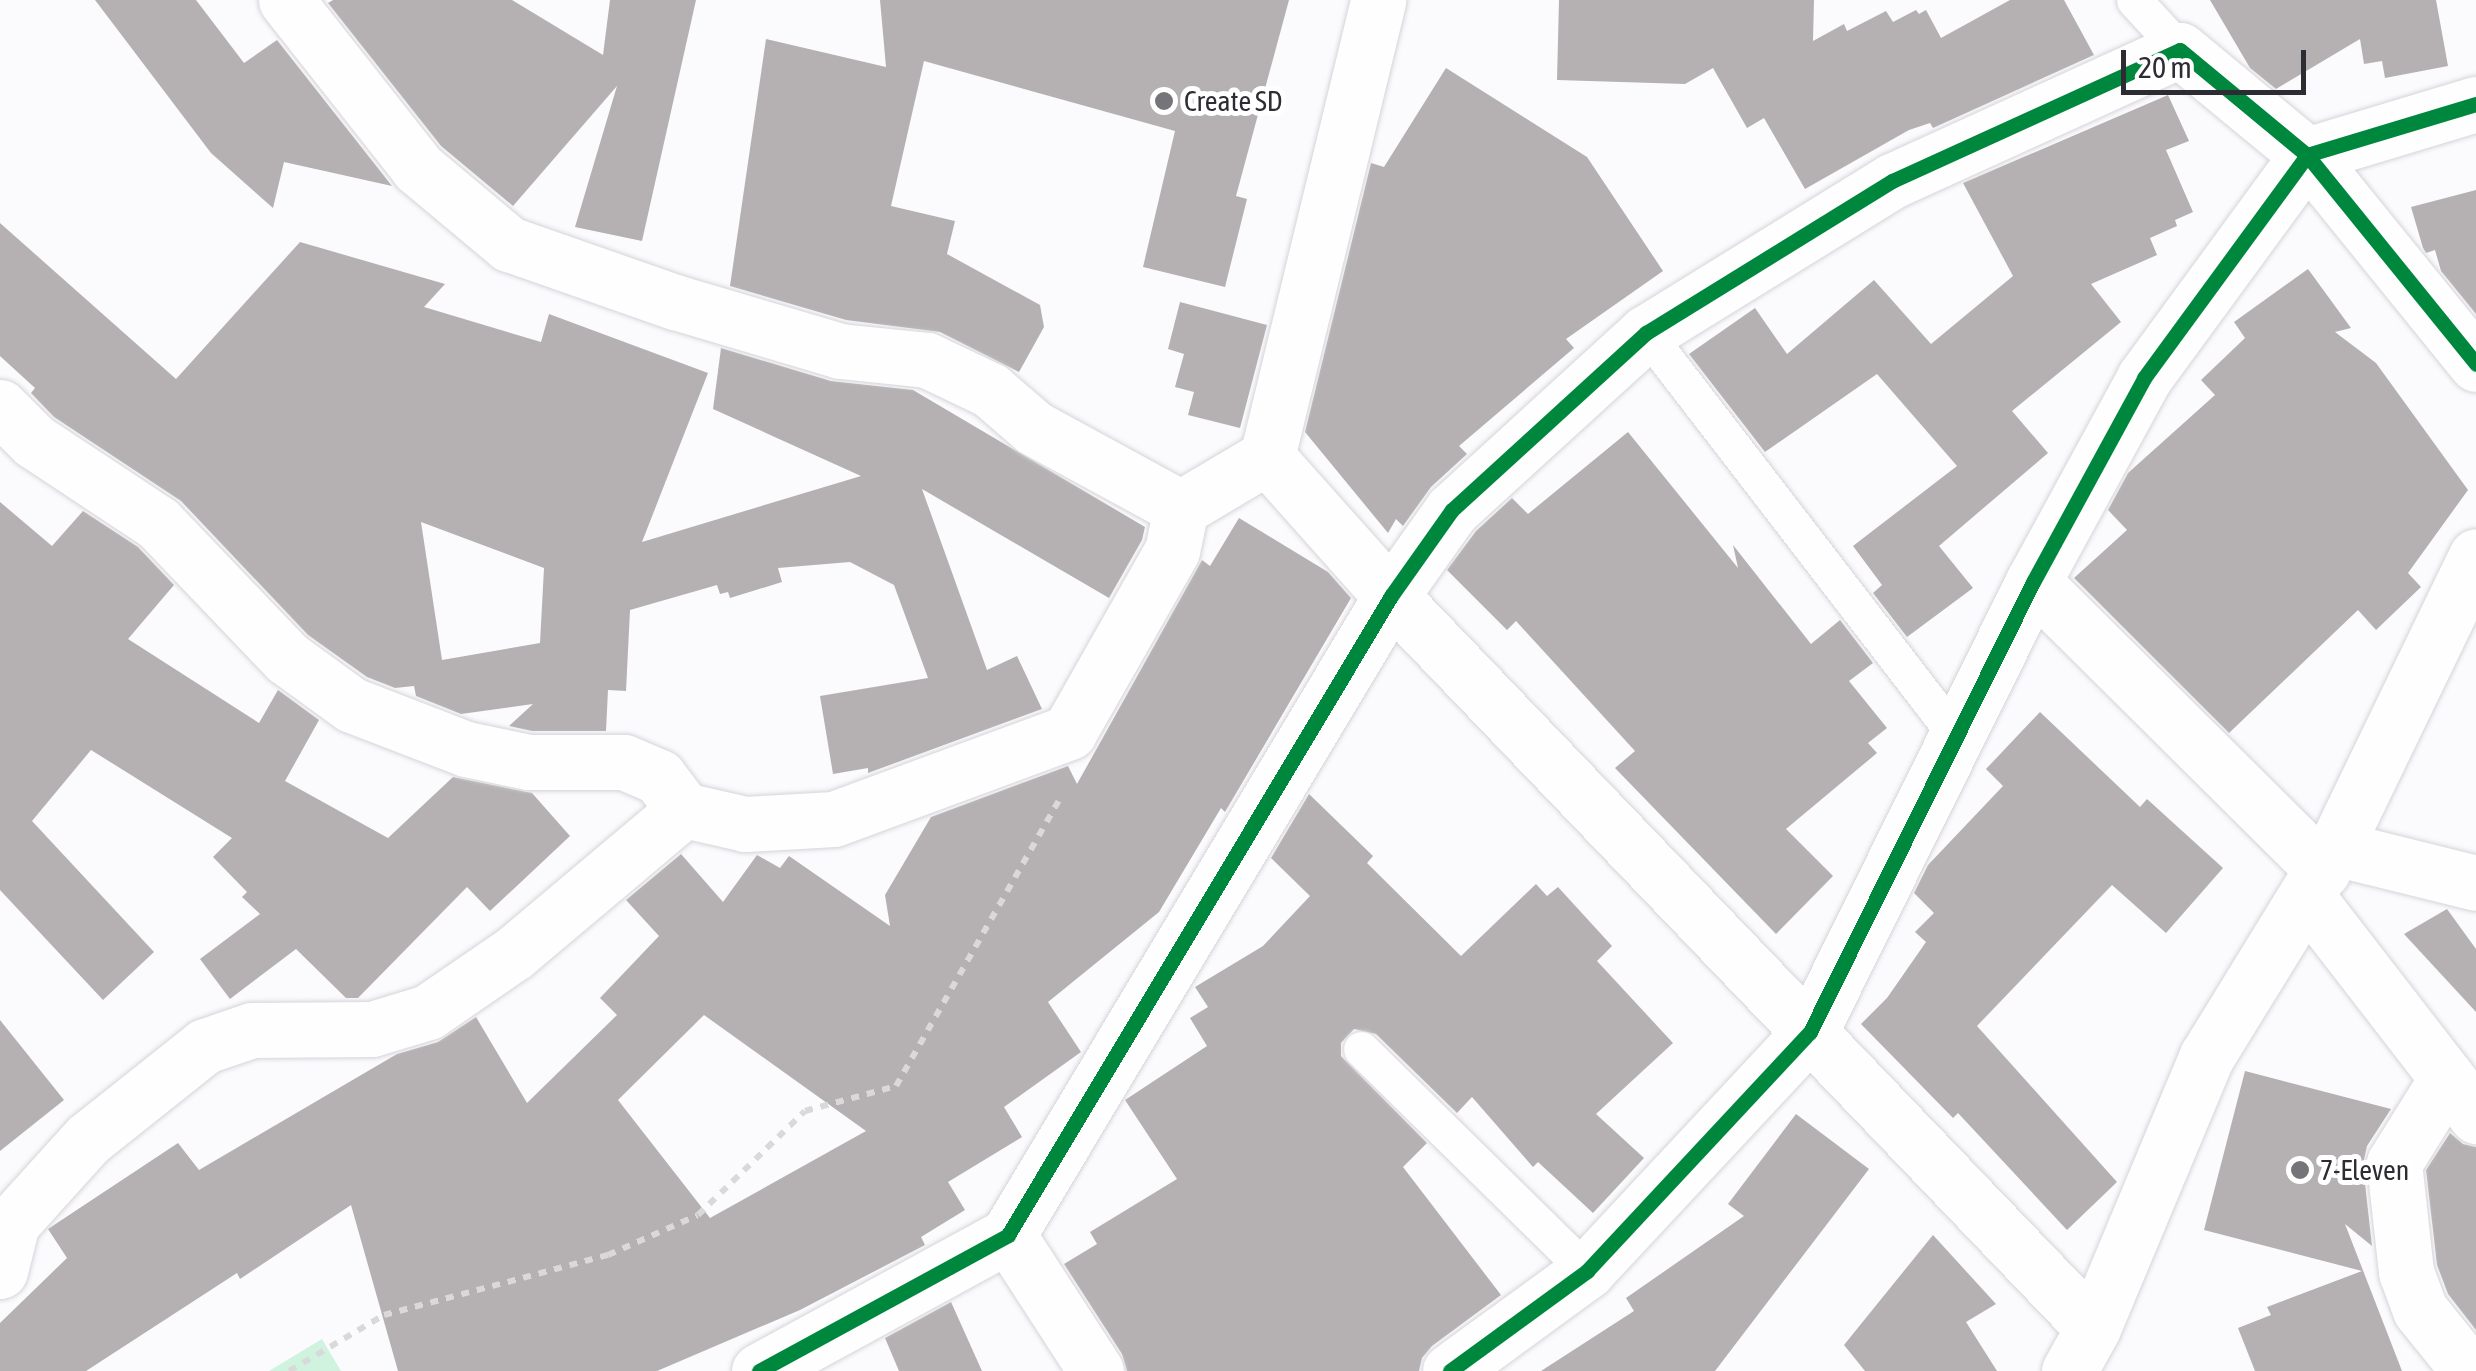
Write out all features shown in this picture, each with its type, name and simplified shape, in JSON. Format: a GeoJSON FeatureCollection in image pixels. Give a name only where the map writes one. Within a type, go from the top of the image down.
{"type":"FeatureCollection","features":[{"type":"Feature","properties":{"kind":"street"},"geometry":{"type":"LineString","coordinates":[[286,0],[418,168],[508,244],[675,302],[840,352],[927,360],[990,390],[1034,428],[1180,508]]}},
{"type":"Feature","properties":{"kind":"street"},"geometry":{"type":"LineString","coordinates":[[0,407],[34,441],[158,524],[288,658],[352,705],[482,752],[528,762],[624,762],[659,777],[684,810],[745,824],[834,819],[1069,732],[1172,551],[1180,508],[1266,458],[1378,0]]}},
{"type":"Feature","properties":{"kind":"street"},"geometry":{"type":"LineString","coordinates":[[759,1371],[1008,1236],[1392,596],[1452,510],[1646,333],[1892,181],[2180,50],[2307,154],[2476,364]]}},
{"type":"Feature","properties":{"kind":"street"},"geometry":{"type":"LineString","coordinates":[[1450,1371],[1587,1271],[1810,1032],[2033,582],[2144,378],[2307,154],[2476,104]]}},
{"type":"Feature","properties":{"kind":"street"},"geometry":{"type":"LineString","coordinates":[[1266,458],[1392,596],[1810,1032],[2081,1350],[2207,1056],[2321,872],[2476,556]]}},
{"type":"Feature","properties":{"kind":"street"},"geometry":{"type":"LineString","coordinates":[[2033,582],[2321,872],[2461,1097],[2394,1162],[2406,1272],[2420,1310],[2469,1371]]}},
{"type":"Feature","properties":{"kind":"street"},"geometry":{"type":"LineString","coordinates":[[1,1262],[12,1223],[88,1140],[204,1046],[252,1030],[372,1029],[428,1012],[514,952],[684,810]]}},
{"type":"Feature","properties":{"kind":"street"},"geometry":{"type":"LineString","coordinates":[[2321,872],[2476,883]]}},
{"type":"Feature","properties":{"kind":"street"},"geometry":{"type":"LineString","coordinates":[[1008,1236],[1096,1371]]}},
{"type":"Feature","properties":{"kind":"lane"},"geometry":{"type":"LineString","coordinates":[[2134,0],[2180,50]]}},
{"type":"Feature","properties":{"kind":"lane"},"geometry":{"type":"LineString","coordinates":[[1646,333],[1956,736]]}},
{"type":"Feature","properties":{"kind":"lane"},"geometry":{"type":"LineString","coordinates":[[1361,1049],[1587,1271]]}},
{"type":"Feature","properties":{"kind":"path"},"geometry":{"type":"LineString","coordinates":[[289,1371],[384,1316],[608,1255],[698,1216],[805,1111],[896,1086],[1063,793]]}},
{"type":"Feature","properties":{"kind":"green space"},"geometry":{"type":"Polygon","coordinates":[[[322,1339],[341,1371],[269,1371],[322,1339]]]}},
{"type":"Feature","properties":{"kind":"building"},"geometry":{"type":"Polygon","coordinates":[[[95,0],[196,0],[244,63],[277,40],[392,186],[284,162],[273,208],[211,153],[95,0]]]}},
{"type":"Feature","properties":{"kind":"building"},"geometry":{"type":"Polygon","coordinates":[[[512,0],[603,55],[610,0],[696,0],[642,241],[575,227],[617,86],[513,206],[441,146],[328,3],[512,0]]]}},
{"type":"Feature","properties":{"kind":"building"},"geometry":{"type":"Polygon","coordinates":[[[880,0],[1289,0],[1236,196],[1247,199],[1225,287],[1143,267],[1175,131],[924,61],[891,206],[955,221],[947,254],[1040,305],[1044,327],[1019,372],[940,332],[846,320],[730,286],[766,39],[886,67],[880,0]]]}},
{"type":"Feature","properties":{"kind":"building"},"geometry":{"type":"Polygon","coordinates":[[[1559,0],[1814,0],[1813,41],[1844,24],[1847,31],[1886,11],[1893,22],[1916,10],[1919,14],[1926,10],[1941,38],[2010,0],[2064,0],[2094,55],[1933,128],[1930,123],[1909,130],[1805,189],[1764,118],[1747,128],[1713,68],[1685,84],[1557,80],[1559,0]]]}},
{"type":"Feature","properties":{"kind":"building"},"geometry":{"type":"Polygon","coordinates":[[[2210,0],[2436,0],[2448,66],[2385,78],[2382,61],[2364,64],[2360,39],[2276,89],[2250,68],[2210,0]]]}},
{"type":"Feature","properties":{"kind":"building"},"geometry":{"type":"Polygon","coordinates":[[[1446,68],[1587,157],[1663,271],[1566,339],[1574,348],[1459,446],[1467,454],[1431,487],[1403,526],[1396,519],[1388,533],[1305,432],[1371,163],[1384,167],[1446,68]]]}},
{"type":"Feature","properties":{"kind":"building"},"geometry":{"type":"Polygon","coordinates":[[[2168,95],[2189,141],[2166,150],[2193,212],[2175,220],[2177,226],[2150,238],[2157,255],[2091,284],[2121,322],[2012,411],[2048,453],[1939,546],[1973,588],[1907,637],[1873,593],[1882,585],[1853,546],[1957,466],[1877,374],[1765,452],[1689,354],[1755,308],[1787,354],[1874,280],[1931,344],[2013,276],[1963,183],[2168,95]]]}},
{"type":"Feature","properties":{"kind":"building"},"geometry":{"type":"Polygon","coordinates":[[[2476,190],[2476,314],[2441,271],[2435,250],[2426,253],[2411,207],[2476,190]]]}},
{"type":"Feature","properties":{"kind":"building"},"geometry":{"type":"Polygon","coordinates":[[[0,223],[176,379],[300,242],[445,284],[424,307],[541,342],[549,314],[708,373],[642,542],[861,476],[713,409],[721,348],[831,381],[913,390],[1145,527],[1142,540],[1109,598],[922,489],[987,670],[1017,656],[1042,709],[868,773],[868,768],[833,774],[820,696],[928,678],[894,585],[850,562],[778,568],[782,582],[730,598],[728,592],[720,594],[717,585],[630,610],[626,691],[608,690],[606,731],[532,731],[509,726],[533,704],[461,714],[416,696],[414,686],[395,688],[367,677],[308,635],[181,501],[54,417],[31,393],[35,388],[0,356],[0,223]],[[421,522],[442,660],[540,643],[544,568],[421,522]]]}},
{"type":"Feature","properties":{"kind":"building"},"geometry":{"type":"Polygon","coordinates":[[[2308,269],[2351,328],[2335,332],[2376,363],[2468,490],[2408,573],[2421,587],[2376,630],[2358,610],[2229,733],[2074,578],[2127,530],[2108,510],[2128,473],[2215,395],[2201,380],[2245,338],[2234,322],[2308,269]]]}},
{"type":"Feature","properties":{"kind":"building"},"geometry":{"type":"Polygon","coordinates":[[[1180,302],[1267,325],[1240,428],[1188,415],[1194,392],[1175,387],[1184,354],[1168,349],[1180,302]]]}},
{"type":"Feature","properties":{"kind":"building"},"geometry":{"type":"Polygon","coordinates":[[[1628,432],[1738,568],[1733,545],[1811,644],[1840,620],[1873,663],[1849,681],[1887,728],[1868,743],[1877,753],[1786,829],[1833,876],[1776,934],[1615,768],[1635,751],[1516,621],[1507,630],[1447,570],[1476,531],[1512,498],[1528,514],[1628,432]]]}},
{"type":"Feature","properties":{"kind":"building"},"geometry":{"type":"Polygon","coordinates":[[[0,502],[52,546],[83,511],[138,547],[174,585],[128,639],[259,723],[278,690],[319,720],[285,781],[388,838],[453,777],[532,793],[570,836],[490,911],[467,887],[358,998],[346,998],[296,949],[230,999],[200,959],[260,914],[242,897],[247,892],[213,857],[232,838],[91,750],[32,821],[154,952],[103,1000],[0,890],[0,502]]]}},
{"type":"Feature","properties":{"kind":"building"},"geometry":{"type":"Polygon","coordinates":[[[1239,518],[1328,572],[1351,598],[1225,812],[1221,808],[1159,912],[1048,1002],[1081,1052],[1004,1107],[1022,1137],[948,1182],[965,1210],[921,1237],[925,1245],[800,1310],[657,1371],[398,1371],[351,1205],[240,1279],[237,1273],[86,1371],[0,1371],[0,1323],[67,1258],[48,1229],[178,1143],[199,1170],[397,1054],[438,1042],[476,1017],[527,1103],[617,1015],[600,998],[659,936],[626,900],[681,854],[723,902],[757,855],[780,868],[789,856],[890,926],[885,895],[931,817],[1068,766],[1077,784],[1202,560],[1210,566],[1239,518]],[[704,1015],[618,1100],[710,1218],[866,1131],[704,1015]]]}},
{"type":"Feature","properties":{"kind":"building"},"geometry":{"type":"Polygon","coordinates":[[[2040,712],[2140,807],[2147,799],[2223,868],[2166,933],[2112,885],[1977,1026],[2117,1182],[2067,1230],[1958,1113],[1953,1118],[1861,1024],[1887,998],[1926,942],[1915,932],[1934,913],[1914,893],[1928,865],[2003,786],[1986,769],[2040,712]]]}},
{"type":"Feature","properties":{"kind":"building"},"geometry":{"type":"Polygon","coordinates":[[[1309,794],[1373,856],[1367,863],[1461,956],[1536,884],[1547,896],[1558,887],[1612,946],[1597,961],[1673,1043],[1596,1114],[1644,1158],[1593,1213],[1538,1162],[1533,1167],[1472,1097],[1457,1113],[1376,1034],[1354,1029],[1341,1043],[1341,1056],[1427,1143],[1403,1167],[1501,1295],[1432,1346],[1422,1358],[1419,1371],[1127,1371],[1122,1354],[1064,1264],[1097,1244],[1090,1232],[1177,1179],[1125,1100],[1207,1046],[1190,1018],[1208,1007],[1195,987],[1263,946],[1310,896],[1271,858],[1309,794]]]}},
{"type":"Feature","properties":{"kind":"building"},"geometry":{"type":"Polygon","coordinates":[[[2447,909],[2476,949],[2476,1012],[2404,934],[2447,909]]]}},
{"type":"Feature","properties":{"kind":"building"},"geometry":{"type":"Polygon","coordinates":[[[0,1020],[64,1100],[0,1151],[0,1020]]]}},
{"type":"Feature","properties":{"kind":"building","name":"7-Eleven"},"geometry":{"type":"Polygon","coordinates":[[[2245,1071],[2391,1109],[2367,1146],[2363,1165],[2372,1246],[2345,1224],[2402,1371],[2255,1371],[2238,1328],[2271,1315],[2267,1307],[2362,1271],[2204,1230],[2245,1071]]]}},
{"type":"Feature","properties":{"kind":"building"},"geometry":{"type":"Polygon","coordinates":[[[1796,1114],[1869,1169],[1715,1371],[1541,1371],[1634,1311],[1626,1298],[1744,1216],[1728,1204],[1796,1114]]]}},
{"type":"Feature","properties":{"kind":"building"},"geometry":{"type":"Polygon","coordinates":[[[2450,1133],[2463,1144],[2476,1147],[2476,1330],[2448,1294],[2437,1265],[2426,1170],[2450,1133]]]}},
{"type":"Feature","properties":{"kind":"building"},"geometry":{"type":"Polygon","coordinates":[[[1933,1235],[1996,1304],[1966,1322],[1997,1371],[1865,1371],[1844,1345],[1933,1235]]]}},
{"type":"Feature","properties":{"kind":"building"},"geometry":{"type":"Polygon","coordinates":[[[951,1302],[982,1371],[899,1371],[885,1338],[951,1302]]]}},
{"type":"Feature","properties":{"kind":"cycle path"},"geometry":{"type":"LineString","coordinates":[[759,1371],[1008,1235],[1391,596],[1452,510],[1646,333],[1892,181],[2180,50],[2307,155],[2476,364]]}},
{"type":"Feature","properties":{"kind":"cycle path"},"geometry":{"type":"LineString","coordinates":[[1450,1371],[1587,1271],[1810,1032],[2033,582],[2144,378],[2307,155],[2476,104]]}},
{"type":"Feature","properties":{"kind":"place","name":"Create SD"},"geometry":{"type":"Point","coordinates":[1164,101]}},
{"type":"Feature","properties":{"kind":"place","name":"7-Eleven"},"geometry":{"type":"Point","coordinates":[2300,1170]}}]}
